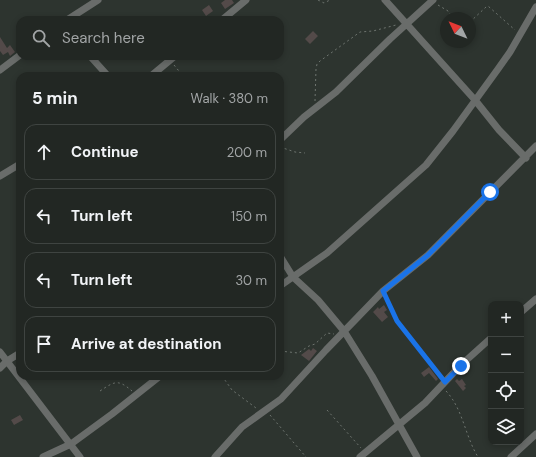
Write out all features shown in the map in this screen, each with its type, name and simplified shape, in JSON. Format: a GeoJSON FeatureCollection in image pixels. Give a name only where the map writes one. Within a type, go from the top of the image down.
{"type":"FeatureCollection","features":[{"type":"Feature","properties":{"kind":"street"},"geometry":{"type":"LineString","coordinates":[[73,16],[98,0]]}},
{"type":"Feature","properties":{"kind":"street"},"geometry":{"type":"LineString","coordinates":[[227,16],[246,0]]}},
{"type":"Feature","properties":{"kind":"street"},"geometry":{"type":"LineString","coordinates":[[385,0],[475,100],[499,130],[526,158]]}},
{"type":"Feature","properties":{"kind":"street"},"geometry":{"type":"LineString","coordinates":[[284,136],[341,87],[405,22],[433,1]]}},
{"type":"Feature","properties":{"kind":"street"},"geometry":{"type":"LineString","coordinates":[[284,283],[327,253],[426,165],[453,131],[506,58],[536,7]]}},
{"type":"Feature","properties":{"kind":"street"},"geometry":{"type":"LineString","coordinates":[[0,70],[16,58]]}},
{"type":"Feature","properties":{"kind":"street"},"geometry":{"type":"LineString","coordinates":[[94,60],[104,72]]}},
{"type":"Feature","properties":{"kind":"street"},"geometry":{"type":"LineString","coordinates":[[156,72],[169,61]]}},
{"type":"Feature","properties":{"kind":"street"},"geometry":{"type":"LineString","coordinates":[[215,457],[242,427],[281,399],[294,387],[342,333],[383,291],[428,255],[507,175],[526,158],[536,146]]}},
{"type":"Feature","properties":{"kind":"street"},"geometry":{"type":"LineString","coordinates":[[0,176],[16,166]]}},
{"type":"Feature","properties":{"kind":"street"},"geometry":{"type":"LineString","coordinates":[[284,262],[293,277],[318,300],[372,376],[417,457]]}},
{"type":"Feature","properties":{"kind":"street"},"geometry":{"type":"LineString","coordinates":[[524,309],[536,299]]}},
{"type":"Feature","properties":{"kind":"street"},"geometry":{"type":"LineString","coordinates":[[363,455],[425,403],[488,341]]}},
{"type":"Feature","properties":{"kind":"street"},"geometry":{"type":"LineString","coordinates":[[0,352],[16,374]]}},
{"type":"Feature","properties":{"kind":"street"},"geometry":{"type":"LineString","coordinates":[[0,368],[16,355]]}},
{"type":"Feature","properties":{"kind":"street"},"geometry":{"type":"LineString","coordinates":[[21,380],[80,457]]}},
{"type":"Feature","properties":{"kind":"street"},"geometry":{"type":"LineString","coordinates":[[43,457],[71,444],[155,380]]}},
{"type":"Feature","properties":{"kind":"street"},"geometry":{"type":"LineString","coordinates":[[511,457],[536,434]]}},
{"type":"Feature","properties":{"kind":"path"},"geometry":{"type":"LineString","coordinates":[[318,0],[324,3],[330,0]]}},
{"type":"Feature","properties":{"kind":"path"},"geometry":{"type":"LineString","coordinates":[[433,1],[449,12]]}},
{"type":"Feature","properties":{"kind":"path"},"geometry":{"type":"LineString","coordinates":[[476,16],[486,6],[488,6],[520,34]]}},
{"type":"Feature","properties":{"kind":"path"},"geometry":{"type":"LineString","coordinates":[[315,108],[316,69],[317,64],[320,61],[360,32],[380,30],[405,22]]}},
{"type":"Feature","properties":{"kind":"path"},"geometry":{"type":"LineString","coordinates":[[169,61],[179,72]]}},
{"type":"Feature","properties":{"kind":"path"},"geometry":{"type":"LineString","coordinates":[[284,148],[305,153]]}},
{"type":"Feature","properties":{"kind":"path"},"geometry":{"type":"LineString","coordinates":[[383,291],[397,321],[453,398],[478,457]]}},
{"type":"Feature","properties":{"kind":"path"},"geometry":{"type":"LineString","coordinates":[[284,352],[297,354],[315,344],[327,333],[342,333]]}},
{"type":"Feature","properties":{"kind":"path"},"geometry":{"type":"LineString","coordinates":[[225,380],[232,390],[263,412],[306,457]]}},
{"type":"Feature","properties":{"kind":"path"},"geometry":{"type":"LineString","coordinates":[[100,391],[112,384],[119,383],[123,384],[136,394]]}},
{"type":"Feature","properties":{"kind":"path"},"geometry":{"type":"LineString","coordinates":[[327,410],[363,455]]}},
{"type":"Feature","properties":{"kind":"building"},"geometry":{"type":"Polygon","coordinates":[[[225,0],[232,0],[234,3],[225,9],[221,3],[225,0]]]}},
{"type":"Feature","properties":{"kind":"building"},"geometry":{"type":"Polygon","coordinates":[[[209,5],[213,11],[206,16],[202,10],[209,5]]]}},
{"type":"Feature","properties":{"kind":"building"},"geometry":{"type":"Polygon","coordinates":[[[313,31],[318,36],[310,44],[305,39],[313,31]]]}},
{"type":"Feature","properties":{"kind":"building"},"geometry":{"type":"Polygon","coordinates":[[[0,37],[7,48],[10,45],[15,52],[10,56],[8,52],[3,55],[0,51],[0,37]]]}},
{"type":"Feature","properties":{"kind":"building"},"geometry":{"type":"Polygon","coordinates":[[[384,305],[387,310],[384,312],[388,317],[382,322],[373,312],[378,307],[379,309],[384,305]]]}},
{"type":"Feature","properties":{"kind":"building"},"geometry":{"type":"Polygon","coordinates":[[[313,348],[317,351],[309,361],[301,355],[309,349],[311,351],[313,348]]]}},
{"type":"Feature","properties":{"kind":"building"},"geometry":{"type":"Polygon","coordinates":[[[429,367],[438,379],[436,381],[429,373],[424,377],[421,373],[429,367]]]}},
{"type":"Feature","properties":{"kind":"building"},"geometry":{"type":"Polygon","coordinates":[[[457,379],[459,381],[462,379],[466,385],[464,386],[466,388],[463,391],[455,381],[457,379]]]}},
{"type":"Feature","properties":{"kind":"building"},"geometry":{"type":"Polygon","coordinates":[[[20,415],[23,420],[14,425],[11,420],[20,415]]]}},
{"type":"Feature","properties":{"kind":"route"},"geometry":{"type":"LineString","coordinates":[[461,366],[445,382],[397,321],[383,291],[428,255],[490,192]]}}]}
